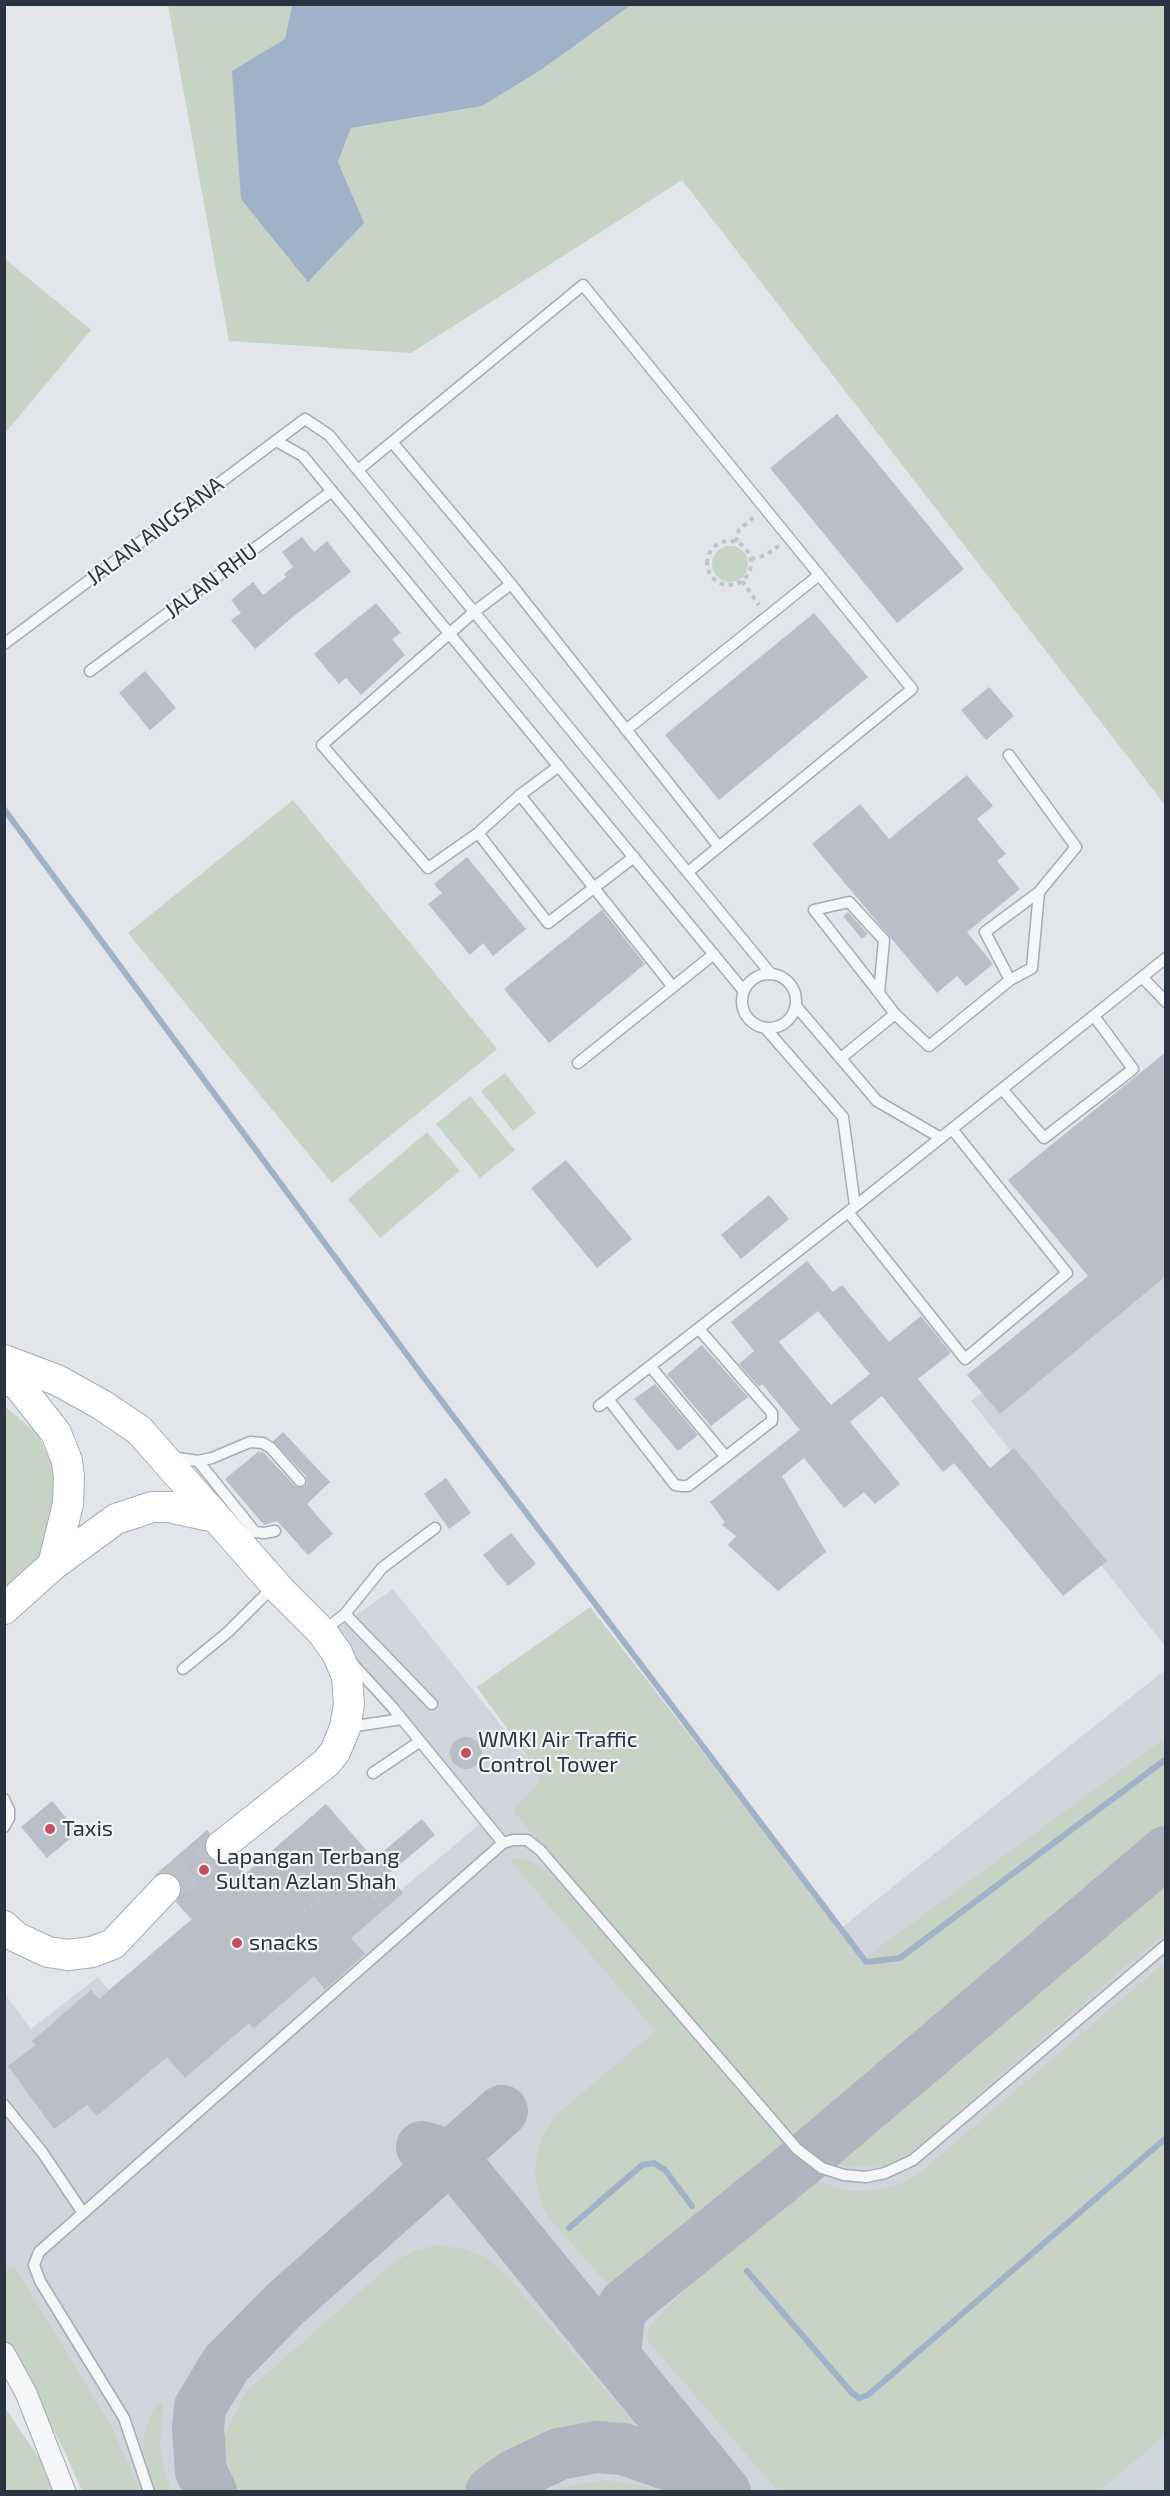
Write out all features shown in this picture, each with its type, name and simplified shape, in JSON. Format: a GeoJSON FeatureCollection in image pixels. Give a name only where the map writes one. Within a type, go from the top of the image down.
{"type":"FeatureCollection","features":[{"type":"Feature","properties":{"kind":"street"},"geometry":{"type":"LineString","coordinates":[[4,1360],[57,1380],[102,1405],[139,1430],[275,1585],[335,1633],[348,1676],[349,1704],[340,1742],[326,1764],[263,1815],[215,1839]]}},
{"type":"Feature","properties":{"kind":"street"},"geometry":{"type":"LineString","coordinates":[[4,1377],[19,1386],[56,1433],[67,1461],[68,1504],[53,1565]]}},
{"type":"Feature","properties":{"kind":"street"},"geometry":{"type":"LineString","coordinates":[[4,1609],[53,1565],[116,1519],[152,1507],[169,1507],[215,1517]]}},
{"type":"Feature","properties":{"kind":"street"},"geometry":{"type":"LineString","coordinates":[[4,1926],[16,1936],[48,1952],[68,1955],[92,1952],[113,1944],[158,1892]]}},
{"type":"Feature","properties":{"kind":"street"},"geometry":{"type":"LineString","coordinates":[[4,2353],[26,2393],[65,2492]]}},
{"type":"Feature","properties":{"kind":"lane"},"geometry":{"type":"LineString","coordinates":[[688,872],[912,689],[583,285],[358,470],[771,974],[785,979],[794,991],[796,1006],[877,1101],[941,1138]]}},
{"type":"Feature","properties":{"kind":"lane","name":"JALAN ANGSANA"},"geometry":{"type":"LineString","coordinates":[[4,644],[305,419],[329,435],[358,470]]}},
{"type":"Feature","properties":{"kind":"lane"},"geometry":{"type":"LineString","coordinates":[[276,441],[303,456],[743,990]]}},
{"type":"Feature","properties":{"kind":"lane"},"geometry":{"type":"LineString","coordinates":[[392,442],[511,585],[719,847]]}},
{"type":"Feature","properties":{"kind":"lane","name":"JALAN RHU"},"geometry":{"type":"LineString","coordinates":[[90,671],[332,491]]}},
{"type":"Feature","properties":{"kind":"lane"},"geometry":{"type":"LineString","coordinates":[[626,730],[819,575]]}},
{"type":"Feature","properties":{"kind":"lane"},"geometry":{"type":"LineString","coordinates":[[511,585],[474,612],[322,745],[428,868],[478,833],[520,795],[559,766]]}},
{"type":"Feature","properties":{"kind":"lane"},"geometry":{"type":"LineString","coordinates":[[1009,754],[1076,847],[1040,892],[985,933],[1010,980]]}},
{"type":"Feature","properties":{"kind":"lane"},"geometry":{"type":"LineString","coordinates":[[520,795],[673,987]]}},
{"type":"Feature","properties":{"kind":"lane"},"geometry":{"type":"LineString","coordinates":[[478,833],[548,923],[634,857]]}},
{"type":"Feature","properties":{"kind":"lane"},"geometry":{"type":"LineString","coordinates":[[879,993],[884,940],[849,902],[814,910],[895,1014],[929,1046],[1010,980],[1032,968],[1040,892]]}},
{"type":"Feature","properties":{"kind":"lane"},"geometry":{"type":"LineString","coordinates":[[578,1063],[714,954]]}},
{"type":"Feature","properties":{"kind":"lane"},"geometry":{"type":"LineString","coordinates":[[699,1329],[772,1413],[772,1421],[688,1486],[675,1485],[603,1403],[852,1209],[1166,958]]}},
{"type":"Feature","properties":{"kind":"lane"},"geometry":{"type":"LineString","coordinates":[[771,974],[754,978],[743,990],[742,1007],[750,1022],[766,1029],[843,1117],[852,1209],[965,1359],[1067,1273],[952,1129]]}},
{"type":"Feature","properties":{"kind":"lane"},"geometry":{"type":"LineString","coordinates":[[1142,976],[1166,1002]]}},
{"type":"Feature","properties":{"kind":"lane"},"geometry":{"type":"LineString","coordinates":[[766,1029],[780,1026],[790,1018],[796,1006]]}},
{"type":"Feature","properties":{"kind":"lane"},"geometry":{"type":"LineString","coordinates":[[841,1058],[895,1014]]}},
{"type":"Feature","properties":{"kind":"lane"},"geometry":{"type":"LineString","coordinates":[[1002,1089],[1044,1138],[1133,1069],[1094,1016]]}},
{"type":"Feature","properties":{"kind":"lane"},"geometry":{"type":"LineString","coordinates":[[650,1366],[725,1456]]}},
{"type":"Feature","properties":{"kind":"lane"},"geometry":{"type":"LineString","coordinates":[[160,1455],[198,1461],[212,1458],[249,1442],[263,1443],[271,1448],[300,1481]]}},
{"type":"Feature","properties":{"kind":"lane"},"geometry":{"type":"LineString","coordinates":[[198,1461],[255,1532],[275,1531]]}},
{"type":"Feature","properties":{"kind":"lane"},"geometry":{"type":"LineString","coordinates":[[335,1633],[382,1568],[435,1528]]}},
{"type":"Feature","properties":{"kind":"lane"},"geometry":{"type":"LineString","coordinates":[[183,1669],[228,1632],[275,1585]]}},
{"type":"Feature","properties":{"kind":"lane"},"geometry":{"type":"LineString","coordinates":[[335,1633],[432,1704]]}},
{"type":"Feature","properties":{"kind":"lane"},"geometry":{"type":"LineString","coordinates":[[335,1633],[354,1664],[503,1843]]}},
{"type":"Feature","properties":{"kind":"lane"},"geometry":{"type":"LineString","coordinates":[[345,1728],[402,1719]]}},
{"type":"Feature","properties":{"kind":"lane"},"geometry":{"type":"LineString","coordinates":[[373,1773],[419,1742]]}},
{"type":"Feature","properties":{"kind":"lane"},"geometry":{"type":"LineString","coordinates":[[4,1799],[9,1810],[9,1818],[4,1827]]}},
{"type":"Feature","properties":{"kind":"lane"},"geometry":{"type":"LineString","coordinates":[[149,2492],[124,2418],[40,2281],[34,2265],[39,2252],[503,1843],[527,1840],[540,1850],[797,2149],[822,2169],[844,2175],[866,2177],[885,2173],[913,2160],[1166,1945]]}},
{"type":"Feature","properties":{"kind":"lane"},"geometry":{"type":"LineString","coordinates":[[4,2104],[42,2152],[83,2213]]}},
{"type":"Feature","properties":{"kind":"path"},"geometry":{"type":"LineString","coordinates":[[736,542],[739,530],[765,508]]}},
{"type":"Feature","properties":{"kind":"path"},"geometry":{"type":"LineString","coordinates":[[751,559],[766,555],[789,539]]}},
{"type":"Feature","properties":{"kind":"path"},"geometry":{"type":"LineString","coordinates":[[726,542],[736,542],[748,552],[751,559],[751,568],[742,581],[733,585],[723,584],[714,579],[707,561],[710,552],[717,545],[726,542]]}},
{"type":"Feature","properties":{"kind":"path"},"geometry":{"type":"LineString","coordinates":[[742,581],[767,617]]}},
{"type":"Feature","properties":{"kind":"path"},"geometry":{"type":"LineString","coordinates":[[303,1913],[350,1870],[385,1909]]}},
{"type":"Feature","properties":{"kind":"path"},"geometry":{"type":"LineString","coordinates":[[362,1897],[378,1883]]}},
{"type":"Feature","properties":{"kind":"shaded area"},"geometry":{"type":"Polygon","coordinates":[[[1165,1249],[1165,1646],[971,1401],[1165,1249]]]}},
{"type":"Feature","properties":{"kind":"shaded area","name":"Lapangan Terbang Sultan Azlan Shah"},"geometry":{"type":"Polygon","coordinates":[[[393,1589],[539,1773],[539,1783],[862,1960],[840,1929],[1165,1670],[1165,2491],[111,2491],[5,2288],[5,1994],[31,2029],[98,1977],[109,1990],[191,1920],[154,1876],[207,1830],[245,1874],[326,1804],[401,1890],[488,1817],[329,1634],[393,1589]]]}},
{"type":"Feature","properties":{"kind":"green space"},"geometry":{"type":"Polygon","coordinates":[[[168,5],[292,5],[285,39],[364,223],[338,162],[351,128],[482,106],[541,70],[631,5],[1165,5],[1165,805],[682,180],[411,353],[229,341],[168,5]]]}},
{"type":"Feature","properties":{"kind":"green space"},"geometry":{"type":"Polygon","coordinates":[[[5,259],[91,330],[5,433],[5,259]]]}},
{"type":"Feature","properties":{"kind":"green space"},"geometry":{"type":"Polygon","coordinates":[[[730,546],[743,551],[748,564],[743,577],[730,582],[717,577],[712,564],[717,551],[730,546]]]}},
{"type":"Feature","properties":{"kind":"green space"},"geometry":{"type":"Polygon","coordinates":[[[293,800],[497,1049],[332,1183],[128,933],[293,800]]]}},
{"type":"Feature","properties":{"kind":"green space"},"geometry":{"type":"Polygon","coordinates":[[[505,1073],[536,1113],[513,1131],[481,1091],[505,1073]]]}},
{"type":"Feature","properties":{"kind":"green space"},"geometry":{"type":"Polygon","coordinates":[[[470,1096],[515,1150],[480,1178],[436,1124],[470,1096]]]}},
{"type":"Feature","properties":{"kind":"green space"},"geometry":{"type":"Polygon","coordinates":[[[427,1132],[460,1171],[380,1238],[348,1199],[427,1132]]]}},
{"type":"Feature","properties":{"kind":"green space"},"geometry":{"type":"Polygon","coordinates":[[[4,1406],[36,1432],[56,1471],[55,1522],[34,1567],[4,1592],[4,1406]]]}},
{"type":"Feature","properties":{"kind":"green space"},"geometry":{"type":"Polygon","coordinates":[[[590,1607],[862,1960],[1165,1738],[1165,1839],[804,2146],[779,2120],[513,1811],[539,1783],[539,1773],[477,1687],[590,1607]]]}},
{"type":"Feature","properties":{"kind":"green space"},"geometry":{"type":"Polygon","coordinates":[[[522,1858],[538,1865],[561,1886],[791,2152],[635,2283],[619,2288],[609,2286],[547,2215],[535,2178],[536,2162],[541,2139],[555,2116],[656,2031],[510,1860],[522,1858]]]}},
{"type":"Feature","properties":{"kind":"green space"},"geometry":{"type":"Polygon","coordinates":[[[1165,1874],[1165,1932],[911,2152],[885,2165],[846,2167],[828,2162],[1165,1874]]]}},
{"type":"Feature","properties":{"kind":"green space"},"geometry":{"type":"Polygon","coordinates":[[[1165,1962],[1165,2435],[1099,2491],[778,2491],[649,2342],[647,2335],[651,2325],[689,2286],[813,2180],[848,2191],[870,2191],[892,2187],[915,2177],[1165,1962]]]}},
{"type":"Feature","properties":{"kind":"green space"},"geometry":{"type":"Polygon","coordinates":[[[437,2245],[465,2249],[488,2259],[507,2276],[639,2430],[609,2428],[525,2445],[465,2491],[237,2491],[232,2485],[224,2437],[246,2392],[394,2262],[414,2251],[437,2245]]]}},
{"type":"Feature","properties":{"kind":"green space"},"geometry":{"type":"Polygon","coordinates":[[[14,2266],[111,2426],[140,2491],[82,2491],[63,2448],[5,2344],[5,2272],[14,2266]]]}},
{"type":"Feature","properties":{"kind":"green space"},"geometry":{"type":"Polygon","coordinates":[[[159,2402],[163,2405],[160,2445],[164,2470],[171,2491],[155,2492],[143,2450],[144,2434],[151,2414],[159,2402]]]}},
{"type":"Feature","properties":{"kind":"green space"},"geometry":{"type":"Polygon","coordinates":[[[5,2408],[62,2491],[5,2491],[5,2408]]]}},
{"type":"Feature","properties":{"kind":"green space"},"geometry":{"type":"Polygon","coordinates":[[[607,2480],[662,2491],[552,2491],[566,2486],[607,2480]]]}},
{"type":"Feature","properties":{"kind":"water"},"geometry":{"type":"Polygon","coordinates":[[[292,4],[631,5],[541,70],[482,106],[351,128],[338,162],[364,223],[308,282],[241,199],[232,71],[285,39],[292,4]]]}},
{"type":"Feature","properties":{"kind":"building"},"geometry":{"type":"Polygon","coordinates":[[[837,414],[964,569],[897,623],[770,468],[837,414]]]}},
{"type":"Feature","properties":{"kind":"building"},"geometry":{"type":"Polygon","coordinates":[[[302,537],[314,552],[327,541],[351,572],[255,649],[231,620],[241,613],[231,600],[253,582],[263,595],[286,577],[284,574],[293,567],[282,552],[302,537]]]}},
{"type":"Feature","properties":{"kind":"building"},"geometry":{"type":"Polygon","coordinates":[[[376,603],[401,633],[392,639],[405,655],[361,695],[346,678],[339,684],[314,654],[376,603]]]}},
{"type":"Feature","properties":{"kind":"building"},"geometry":{"type":"Polygon","coordinates":[[[814,613],[868,677],[719,800],[665,735],[814,613]]]}},
{"type":"Feature","properties":{"kind":"building"},"geometry":{"type":"Polygon","coordinates":[[[145,671],[176,708],[150,730],[119,693],[145,671]]]}},
{"type":"Feature","properties":{"kind":"building"},"geometry":{"type":"Polygon","coordinates":[[[989,687],[1014,716],[986,740],[961,710],[989,687]]]}},
{"type":"Feature","properties":{"kind":"building"},"geometry":{"type":"Polygon","coordinates":[[[967,775],[993,806],[977,819],[1006,854],[997,861],[1020,889],[967,932],[993,964],[966,986],[957,976],[937,993],[812,844],[860,804],[889,839],[967,775]]]}},
{"type":"Feature","properties":{"kind":"building"},"geometry":{"type":"Polygon","coordinates":[[[467,857],[526,929],[493,956],[483,943],[470,955],[428,904],[442,893],[434,884],[467,857]]]}},
{"type":"Feature","properties":{"kind":"building"},"geometry":{"type":"Polygon","coordinates":[[[602,910],[645,964],[549,1043],[504,989],[602,910]]]}},
{"type":"Feature","properties":{"kind":"building"},"geometry":{"type":"Polygon","coordinates":[[[848,912],[868,934],[862,939],[843,916],[848,912]]]}},
{"type":"Feature","properties":{"kind":"building"},"geometry":{"type":"Polygon","coordinates":[[[1166,1052],[1166,1276],[1000,1414],[967,1375],[1088,1276],[1008,1180],[1166,1052]]]}},
{"type":"Feature","properties":{"kind":"building"},"geometry":{"type":"Polygon","coordinates":[[[566,1160],[632,1239],[597,1268],[531,1188],[566,1160]]]}},
{"type":"Feature","properties":{"kind":"building"},"geometry":{"type":"Polygon","coordinates":[[[769,1195],[789,1219],[741,1259],[721,1235],[769,1195]]]}},
{"type":"Feature","properties":{"kind":"building"},"geometry":{"type":"Polygon","coordinates":[[[807,1261],[833,1292],[842,1285],[889,1342],[921,1316],[951,1353],[918,1379],[990,1468],[1014,1448],[1107,1561],[1063,1596],[954,1463],[943,1472],[882,1396],[850,1422],[900,1484],[875,1504],[864,1492],[844,1508],[804,1458],[782,1476],[826,1552],[778,1591],[728,1545],[736,1536],[722,1525],[725,1522],[710,1502],[800,1430],[762,1384],[759,1387],[739,1364],[754,1351],[731,1322],[807,1261]],[[818,1311],[779,1342],[831,1405],[870,1374],[818,1311]]]}},
{"type":"Feature","properties":{"kind":"building"},"geometry":{"type":"Polygon","coordinates":[[[702,1345],[748,1397],[711,1426],[667,1374],[702,1345]]]}},
{"type":"Feature","properties":{"kind":"building"},"geometry":{"type":"Polygon","coordinates":[[[655,1384],[698,1435],[678,1451],[634,1399],[655,1384]]]}},
{"type":"Feature","properties":{"kind":"building"},"geometry":{"type":"Polygon","coordinates":[[[283,1432],[330,1482],[307,1504],[333,1534],[308,1555],[277,1521],[264,1525],[225,1479],[259,1451],[260,1453],[262,1451],[295,1486],[304,1487],[307,1483],[306,1476],[273,1441],[283,1432]]]}},
{"type":"Feature","properties":{"kind":"building"},"geometry":{"type":"Polygon","coordinates":[[[446,1478],[471,1513],[449,1529],[424,1494],[446,1478]]]}},
{"type":"Feature","properties":{"kind":"building"},"geometry":{"type":"Polygon","coordinates":[[[511,1533],[536,1564],[508,1586],[483,1555],[511,1533]]]}},
{"type":"Feature","properties":{"kind":"building","name":"WMKI Air Traffic Control Tower"},"geometry":{"type":"Polygon","coordinates":[[[466,1737],[477,1742],[482,1753],[477,1764],[466,1769],[455,1764],[450,1753],[455,1742],[466,1737]]]}},
{"type":"Feature","properties":{"kind":"building","name":"Taxis"},"geometry":{"type":"Polygon","coordinates":[[[52,1801],[78,1832],[47,1858],[21,1827],[52,1801]]]}},
{"type":"Feature","properties":{"kind":"building"},"geometry":{"type":"Polygon","coordinates":[[[326,1804],[374,1859],[422,1819],[435,1835],[387,1875],[403,1893],[351,1938],[365,1954],[325,1990],[314,1976],[254,2028],[249,2023],[185,2078],[167,2057],[97,2116],[87,2105],[54,2129],[8,2066],[36,2045],[32,2041],[91,1990],[99,1999],[192,1919],[176,1902],[182,1892],[177,1877],[168,1872],[154,1876],[207,1830],[210,1833],[205,1840],[204,1848],[208,1857],[215,1862],[223,1863],[232,1859],[245,1874],[326,1804]]]}},
{"type":"Feature","properties":{"kind":"waterway"},"geometry":{"type":"LineString","coordinates":[[4,809],[422,1375],[866,1962],[900,1958],[1166,1759]]}},
{"type":"Feature","properties":{"kind":"waterway"},"geometry":{"type":"LineString","coordinates":[[747,2271],[852,2393],[859,2398],[868,2395],[1166,2138]]}},
{"type":"Feature","properties":{"kind":"waterway"},"geometry":{"type":"LineString","coordinates":[[569,2228],[642,2165],[654,2163],[665,2170],[692,2206]]}},
{"type":"Feature","properties":{"kind":"taxiway"},"geometry":{"type":"LineString","coordinates":[[615,2354],[619,2316],[624,2305],[806,2158],[1166,1852]]}},
{"type":"Feature","properties":{"kind":"taxiway"},"geometry":{"type":"LineString","coordinates":[[211,2492],[201,2471],[198,2429],[200,2407],[226,2364],[285,2304],[502,2111]]}},
{"type":"Feature","properties":{"kind":"taxiway"},"geometry":{"type":"LineString","coordinates":[[422,2147],[442,2153],[458,2165],[725,2492]]}},
{"type":"Feature","properties":{"kind":"taxiway"},"geometry":{"type":"LineString","coordinates":[[491,2492],[513,2476],[559,2454],[596,2447],[623,2449],[716,2481]]}},
{"type":"Feature","properties":{"kind":"tunnel"},"geometry":{"type":"LineString","coordinates":[[165,1889],[221,1846]]}},
{"type":"Feature","properties":{"kind":"place","name":"WMKI Air Traffic Control Tower"},"geometry":{"type":"Point","coordinates":[466,1753]}},
{"type":"Feature","properties":{"kind":"place","name":"Taxis"},"geometry":{"type":"Point","coordinates":[50,1829]}},
{"type":"Feature","properties":{"kind":"place","name":"Lapangan Terbang Sultan Azlan Shah"},"geometry":{"type":"Point","coordinates":[204,1870]}},
{"type":"Feature","properties":{"kind":"place","name":"snacks"},"geometry":{"type":"Point","coordinates":[237,1943]}}]}
